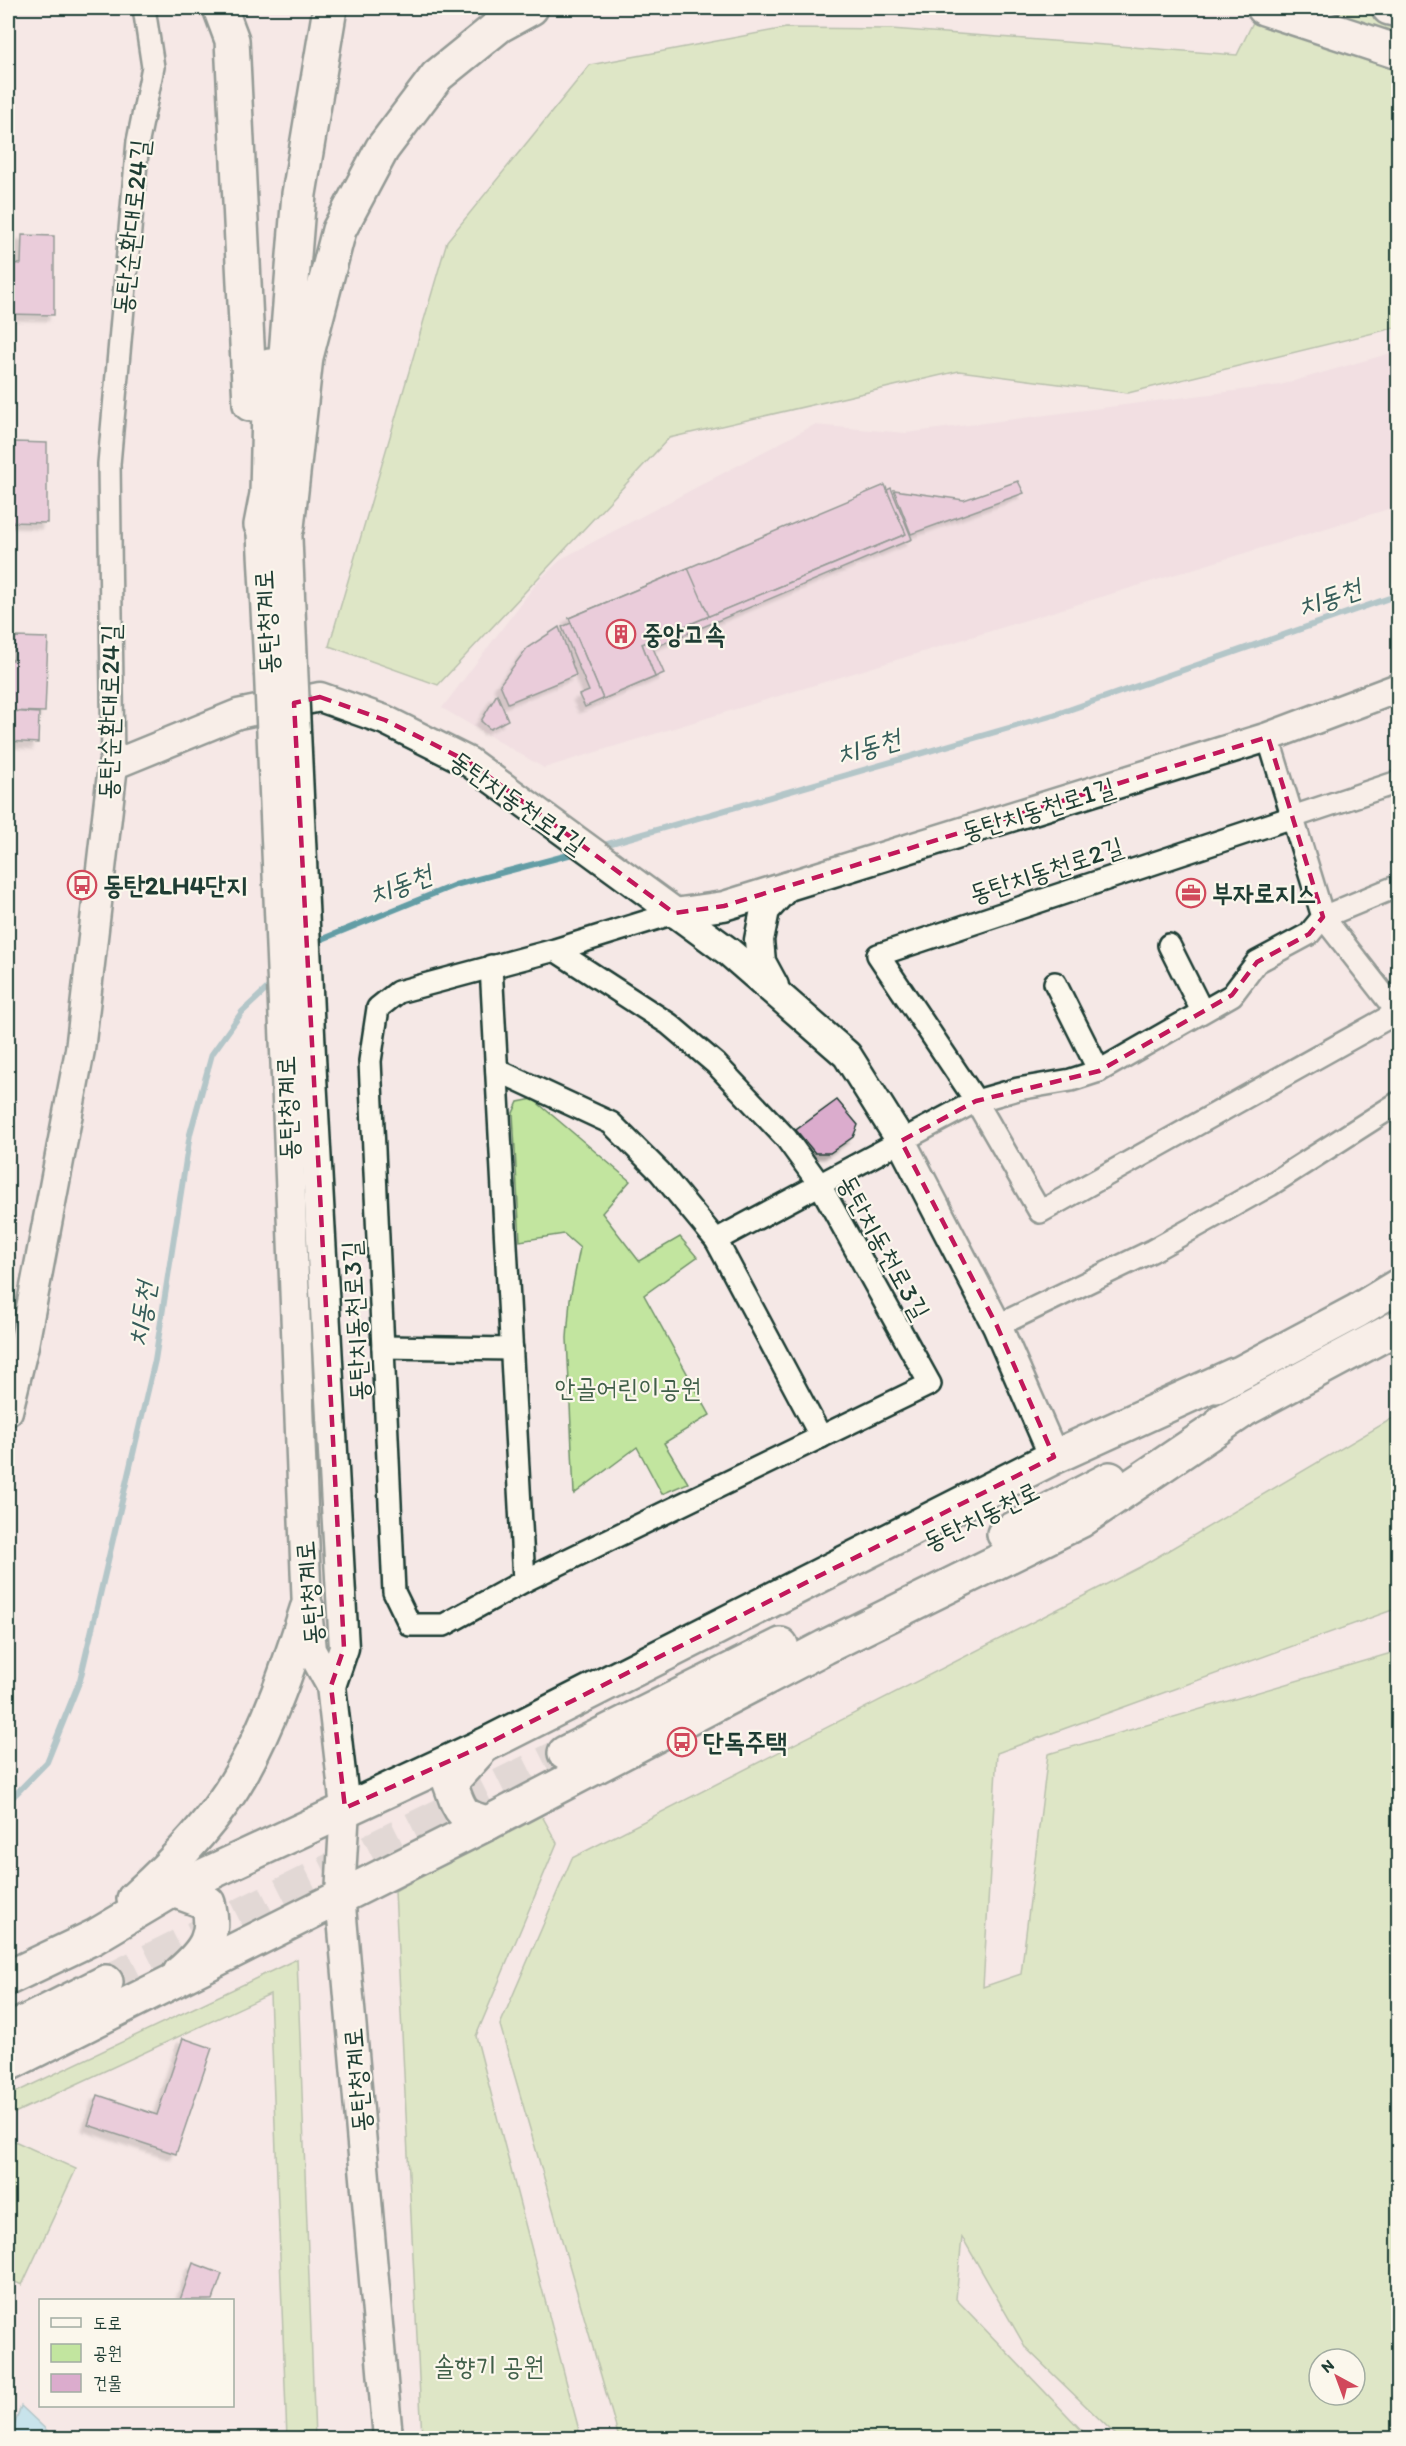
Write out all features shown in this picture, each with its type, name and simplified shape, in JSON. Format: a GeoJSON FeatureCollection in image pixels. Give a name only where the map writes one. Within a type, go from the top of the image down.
{"type":"FeatureCollection","features":[{"type":"Feature","properties":{"kind":"main road"},"geometry":{"type":"LineString","coordinates":[[220,8],[232,40],[253,496],[274,526]]}},
{"type":"Feature","properties":{"kind":"main road"},"geometry":{"type":"LineString","coordinates":[[274,526],[267,494],[273,297],[318,8]]}},
{"type":"Feature","properties":{"kind":"main road"},"geometry":{"type":"LineString","coordinates":[[274,526],[281,500],[280,458],[284,353],[299,194],[330,8]]}},
{"type":"Feature","properties":{"kind":"main road"},"geometry":{"type":"LineString","coordinates":[[274,526],[306,357],[339,230],[382,149],[437,76],[500,25],[531,8]]}},
{"type":"Feature","properties":{"kind":"main road"},"geometry":{"type":"LineString","coordinates":[[1264,8],[1398,52]]}},
{"type":"Feature","properties":{"kind":"main road"},"geometry":{"type":"LineString","coordinates":[[1389,8],[1398,10]]}},
{"type":"Feature","properties":{"kind":"main road","name":"동탄치동천로"},"geometry":{"type":"LineString","coordinates":[[1398,1286],[1357,1311],[1234,1375],[1084,1465],[960,1526],[561,1743],[1001,1535],[1241,1412],[1398,1326]]}},
{"type":"Feature","properties":{"kind":"main road"},"geometry":{"type":"LineString","coordinates":[[8,2031],[100,1959],[173,1890],[487,1743],[1054,1457],[1234,1375]]}},
{"type":"Feature","properties":{"kind":"main road"},"geometry":{"type":"LineString","coordinates":[[8,2064],[165,1987],[825,1647],[1080,1521],[1241,1412]]}},
{"type":"Feature","properties":{"kind":"main road"},"geometry":{"type":"LineString","coordinates":[[8,2006],[100,1959],[147,1888],[196,1836],[240,1776],[285,1682],[307,1609]]}},
{"type":"Feature","properties":{"kind":"main road"},"geometry":{"type":"LineString","coordinates":[[487,1743],[450,1783],[459,1807],[469,1818],[488,1822]]}},
{"type":"Feature","properties":{"kind":"main road"},"geometry":{"type":"LineString","coordinates":[[165,1987],[197,1958],[211,1933],[213,1921],[208,1903],[173,1890]]}},
{"type":"Feature","properties":{"kind":"main road"},"geometry":{"type":"LineString","coordinates":[[8,1978],[100,1959]]}},
{"type":"Feature","properties":{"kind":"street","name":"동탄순환대로24길"},"geometry":{"type":"LineString","coordinates":[[8,1411],[24,1345],[80,1050],[113,765],[109,464],[138,141],[153,67],[144,8]]}},
{"type":"Feature","properties":{"kind":"street","name":"동탄청계로"},"geometry":{"type":"LineString","coordinates":[[274,526],[299,1076],[307,1609],[311,1650],[331,1686],[345,1808],[340,1895],[388,2439]]}},
{"type":"Feature","properties":{"kind":"street","name":"동탄치동천로1길"},"geometry":{"type":"LineString","coordinates":[[664,906],[724,906],[1268,737],[1398,688]]}},
{"type":"Feature","properties":{"kind":"street","name":"동탄치동천로1길"},"geometry":{"type":"LineString","coordinates":[[113,765],[238,714],[320,698],[386,720],[469,762],[729,952],[847,1055],[901,1141],[997,1326],[1054,1457]]}},
{"type":"Feature","properties":{"kind":"street"},"geometry":{"type":"LineString","coordinates":[[1268,737],[1323,917],[1398,1012]]}},
{"type":"Feature","properties":{"kind":"street","name":"동탄치동천로2길"},"geometry":{"type":"LineString","coordinates":[[1398,782],[878,955],[976,1101],[1040,1212],[1398,1012]]}},
{"type":"Feature","properties":{"kind":"street"},"geometry":{"type":"LineString","coordinates":[[716,1240],[976,1101],[1017,1089],[1071,1080],[1099,1071],[1232,995],[1257,962],[1309,934],[1323,917],[1398,886]]}},
{"type":"Feature","properties":{"kind":"street"},"geometry":{"type":"LineString","coordinates":[[778,994],[761,962],[759,940],[765,910],[786,887]]}},
{"type":"Feature","properties":{"kind":"street","name":"동탄치동천로3길"},"geometry":{"type":"LineString","coordinates":[[555,950],[669,1024],[716,1064],[786,1138],[820,1185],[930,1384],[524,1581],[444,1625],[410,1625],[394,1593],[370,1061],[378,1008],[398,992],[555,950],[664,906]]}},
{"type":"Feature","properties":{"kind":"street"},"geometry":{"type":"LineString","coordinates":[[1169,945],[1202,1011]]}},
{"type":"Feature","properties":{"kind":"street"},"geometry":{"type":"LineString","coordinates":[[490,966],[524,1581]]}},
{"type":"Feature","properties":{"kind":"street"},"geometry":{"type":"LineString","coordinates":[[1055,983],[1099,1071]]}},
{"type":"Feature","properties":{"kind":"street"},"geometry":{"type":"LineString","coordinates":[[497,1070],[611,1123],[660,1172],[716,1240],[821,1437]]}},
{"type":"Feature","properties":{"kind":"street","name":"동탄청계로"},"geometry":{"type":"LineString","coordinates":[[299,1076],[344,1648],[331,1686]]}},
{"type":"Feature","properties":{"kind":"street"},"geometry":{"type":"LineString","coordinates":[[997,1326],[1152,1251],[1240,1202],[1398,1103]]}},
{"type":"Feature","properties":{"kind":"street"},"geometry":{"type":"LineString","coordinates":[[383,1347],[512,1349]]}},
{"type":"Feature","properties":{"kind":"highlighted area"},"geometry":{"type":"Polygon","coordinates":[[[320,697],[385,720],[469,762],[674,913],[724,906],[1268,737],[1323,917],[1309,934],[1257,962],[1232,995],[1099,1071],[976,1101],[901,1141],[997,1326],[1054,1457],[487,1744],[345,1808],[331,1686],[344,1648],[294,703],[320,697]]]}},
{"type":"Feature","properties":{"kind":"shaded area"},"geometry":{"type":"Polygon","coordinates":[[[1398,351],[1398,506],[544,768],[442,708],[538,581],[563,558],[814,425],[906,433],[1280,385],[1398,351]]]}},
{"type":"Feature","properties":{"kind":"green space"},"geometry":{"type":"Polygon","coordinates":[[[1260,8],[1398,8],[1398,327],[1128,393],[959,371],[669,438],[438,685],[329,646],[447,241],[590,65],[786,28],[891,29],[1237,55],[1260,8]]]}},
{"type":"Feature","properties":{"kind":"green space","name":"안골어린이공원"},"geometry":{"type":"Polygon","coordinates":[[[533,1099],[630,1181],[602,1213],[639,1261],[680,1237],[697,1257],[644,1295],[710,1415],[664,1443],[688,1483],[662,1494],[637,1447],[574,1494],[567,1338],[570,1299],[580,1248],[564,1234],[520,1241],[513,1113],[518,1102],[533,1099]]]}},
{"type":"Feature","properties":{"kind":"green space"},"geometry":{"type":"Polygon","coordinates":[[[1398,1415],[1398,1608],[997,1753],[983,1987],[1021,1974],[1048,1754],[1398,1651],[1398,2438],[1119,2438],[1026,2348],[962,2237],[956,2299],[1089,2438],[619,2438],[500,2025],[572,1858],[1140,1567],[1398,1415]]]}},
{"type":"Feature","properties":{"kind":"green space","name":"솔향기 공원"},"geometry":{"type":"Polygon","coordinates":[[[537,1807],[557,1843],[476,2036],[581,2438],[422,2438],[395,1891],[537,1807]]]}},
{"type":"Feature","properties":{"kind":"green space"},"geometry":{"type":"Polygon","coordinates":[[[297,1959],[315,2438],[287,2438],[270,1994],[8,2116],[8,2096],[297,1959]]]}},
{"type":"Feature","properties":{"kind":"green space"},"geometry":{"type":"Polygon","coordinates":[[[8,2138],[76,2169],[22,2285],[8,2279],[8,2138]]]}},
{"type":"Feature","properties":{"kind":"water"},"geometry":{"type":"Polygon","coordinates":[[[21,2406],[55,2438],[10,2438],[21,2406]]]}},
{"type":"Feature","properties":{"kind":"building"},"geometry":{"type":"Polygon","coordinates":[[[22,235],[54,236],[54,315],[8,314],[8,263],[21,264],[22,235]]]}},
{"type":"Feature","properties":{"kind":"building"},"geometry":{"type":"Polygon","coordinates":[[[15,442],[47,443],[47,523],[8,522],[8,471],[14,471],[15,442]]]}},
{"type":"Feature","properties":{"kind":"building"},"geometry":{"type":"Polygon","coordinates":[[[1018,481],[1024,493],[911,534],[894,490],[964,500],[1018,481]]]}},
{"type":"Feature","properties":{"kind":"building"},"geometry":{"type":"Polygon","coordinates":[[[885,485],[906,534],[642,644],[655,677],[603,699],[569,618],[885,485]]]}},
{"type":"Feature","properties":{"kind":"building"},"geometry":{"type":"Polygon","coordinates":[[[891,488],[912,539],[653,648],[664,673],[655,677],[642,644],[906,534],[887,490],[891,488]]]}},
{"type":"Feature","properties":{"kind":"building","name":"중앙고속"},"geometry":{"type":"Polygon","coordinates":[[[688,568],[709,616],[642,644],[655,677],[603,699],[569,618],[688,568]]]}},
{"type":"Feature","properties":{"kind":"building"},"geometry":{"type":"Polygon","coordinates":[[[571,623],[603,699],[585,707],[579,695],[589,691],[562,627],[571,623]]]}},
{"type":"Feature","properties":{"kind":"building"},"geometry":{"type":"Polygon","coordinates":[[[559,627],[576,675],[508,703],[500,684],[527,648],[559,627]]]}},
{"type":"Feature","properties":{"kind":"building"},"geometry":{"type":"Polygon","coordinates":[[[15,637],[48,638],[45,712],[8,711],[8,660],[14,660],[15,637]]]}},
{"type":"Feature","properties":{"kind":"building"},"geometry":{"type":"Polygon","coordinates":[[[497,694],[508,720],[490,729],[481,721],[497,694]]]}},
{"type":"Feature","properties":{"kind":"building"},"geometry":{"type":"Polygon","coordinates":[[[8,711],[39,713],[38,743],[8,741],[8,711]]]}},
{"type":"Feature","properties":{"kind":"building"},"geometry":{"type":"Polygon","coordinates":[[[837,1100],[858,1125],[853,1137],[830,1153],[815,1153],[796,1130],[837,1100]]]}},
{"type":"Feature","properties":{"kind":"building"},"geometry":{"type":"Polygon","coordinates":[[[183,2038],[212,2048],[176,2154],[88,2125],[98,2095],[157,2115],[183,2038]]]}},
{"type":"Feature","properties":{"kind":"building"},"geometry":{"type":"Polygon","coordinates":[[[193,2263],[222,2274],[213,2299],[180,2299],[193,2263]]]}},
{"type":"Feature","properties":{"kind":"waterway","name":"치동천"},"geometry":{"type":"LineString","coordinates":[[601,846],[1057,714],[1398,595]]}},
{"type":"Feature","properties":{"kind":"waterway","name":"치동천"},"geometry":{"type":"LineString","coordinates":[[315,942],[455,885],[576,853]]}},
{"type":"Feature","properties":{"kind":"waterway","name":"치동천"},"geometry":{"type":"LineString","coordinates":[[8,1802],[47,1762],[80,1680],[155,1360],[190,1134],[212,1054],[242,1012],[273,983]]}},
{"type":"Feature","properties":{"kind":"tunnel"},"geometry":{"type":"LineString","coordinates":[[106,1982],[565,1753]]}},
{"type":"Feature","properties":{"kind":"place","name":"중앙고속"},"geometry":{"type":"Point","coordinates":[621,634]}},
{"type":"Feature","properties":{"kind":"place","name":"동탄2LH4단지"},"geometry":{"type":"Point","coordinates":[82,885]}},
{"type":"Feature","properties":{"kind":"place","name":"부자로지스"},"geometry":{"type":"Point","coordinates":[1191,893]}},
{"type":"Feature","properties":{"kind":"place","name":"단독주택"},"geometry":{"type":"Point","coordinates":[682,1742]}}]}
